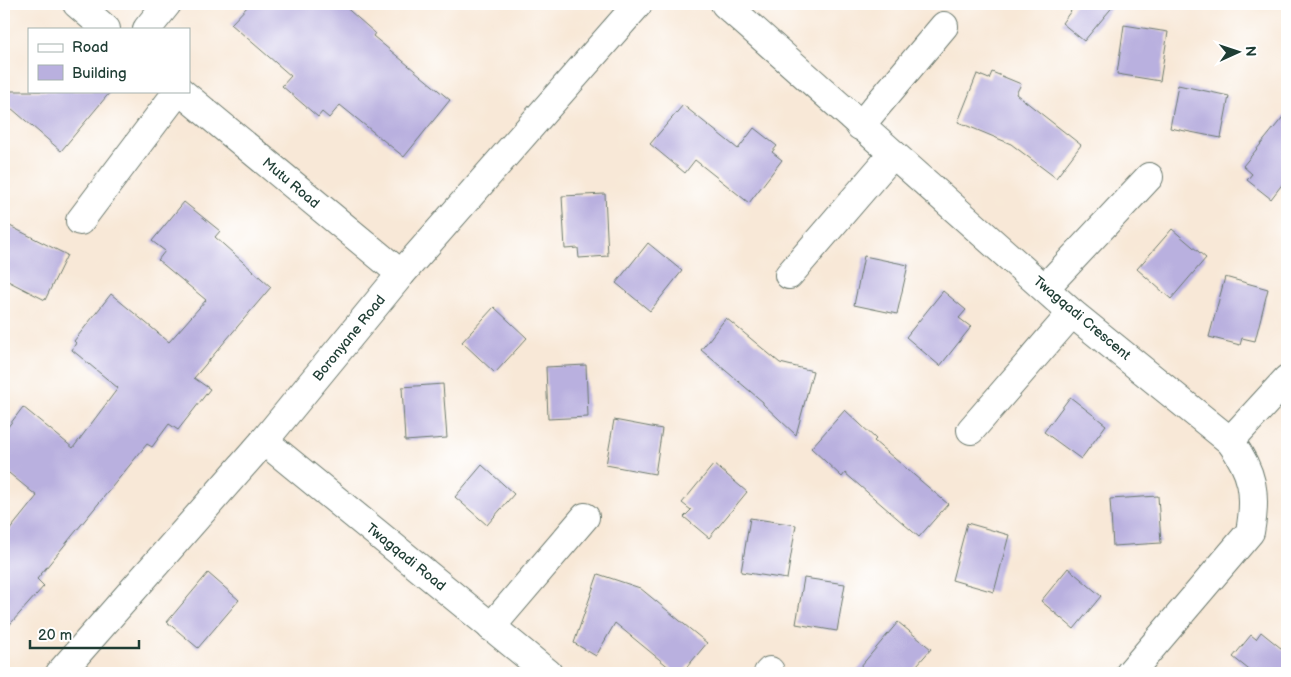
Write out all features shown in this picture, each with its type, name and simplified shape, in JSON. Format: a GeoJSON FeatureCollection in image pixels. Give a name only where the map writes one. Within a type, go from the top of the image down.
{"type":"FeatureCollection","features":[{"type":"Feature","properties":{"kind":"street"},"geometry":{"type":"LineString","coordinates":[[77,4],[105,28]]}},
{"type":"Feature","properties":{"kind":"street"},"geometry":{"type":"LineString","coordinates":[[147,28],[167,4]]}},
{"type":"Feature","properties":{"kind":"street","name":"Boronyane Road"},"geometry":{"type":"LineString","coordinates":[[60,673],[264,441],[401,274],[638,4]]}},
{"type":"Feature","properties":{"kind":"street","name":"Twagqadi Crescent"},"geometry":{"type":"LineString","coordinates":[[725,4],[1072,313],[1230,441],[1245,462],[1253,488],[1254,507],[1250,532],[1130,673]]}},
{"type":"Feature","properties":{"kind":"street"},"geometry":{"type":"LineString","coordinates":[[860,126],[944,26]]}},
{"type":"Feature","properties":{"kind":"street"},"geometry":{"type":"LineString","coordinates":[[80,221],[178,92]]}},
{"type":"Feature","properties":{"kind":"street","name":"Mutu Road"},"geometry":{"type":"LineString","coordinates":[[180,92],[401,274]]}},
{"type":"Feature","properties":{"kind":"street"},"geometry":{"type":"LineString","coordinates":[[789,275],[893,154]]}},
{"type":"Feature","properties":{"kind":"street"},"geometry":{"type":"LineString","coordinates":[[1045,288],[1149,177]]}},
{"type":"Feature","properties":{"kind":"street"},"geometry":{"type":"LineString","coordinates":[[971,430],[1072,313]]}},
{"type":"Feature","properties":{"kind":"street"},"geometry":{"type":"LineString","coordinates":[[1230,441],[1287,379]]}},
{"type":"Feature","properties":{"kind":"street","name":"Twagqadi Road"},"geometry":{"type":"LineString","coordinates":[[264,441],[548,673]]}},
{"type":"Feature","properties":{"kind":"street"},"geometry":{"type":"LineString","coordinates":[[491,626],[585,517]]}},
{"type":"Feature","properties":{"kind":"building"},"geometry":{"type":"Polygon","coordinates":[[[250,4],[342,4],[375,33],[373,36],[450,100],[404,157],[340,105],[329,118],[322,112],[318,117],[282,86],[291,76],[231,24],[250,4]]]}},
{"type":"Feature","properties":{"kind":"building"},"geometry":{"type":"Polygon","coordinates":[[[1076,4],[1115,4],[1084,41],[1062,23],[1076,4]]]}},
{"type":"Feature","properties":{"kind":"building"},"geometry":{"type":"Polygon","coordinates":[[[1124,25],[1168,32],[1160,81],[1117,74],[1124,25]]]}},
{"type":"Feature","properties":{"kind":"building"},"geometry":{"type":"Polygon","coordinates":[[[992,72],[1021,84],[1016,94],[1081,145],[1056,178],[1011,144],[958,122],[977,74],[989,79],[992,72]]]}},
{"type":"Feature","properties":{"kind":"building"},"geometry":{"type":"Polygon","coordinates":[[[1178,85],[1229,96],[1221,138],[1170,128],[1178,85]]]}},
{"type":"Feature","properties":{"kind":"building"},"geometry":{"type":"Polygon","coordinates":[[[4,91],[110,92],[61,151],[4,102],[4,91]]]}},
{"type":"Feature","properties":{"kind":"building"},"geometry":{"type":"Polygon","coordinates":[[[683,105],[738,149],[754,128],[777,146],[772,152],[782,160],[749,203],[695,160],[685,173],[650,144],[683,105]]]}},
{"type":"Feature","properties":{"kind":"building"},"geometry":{"type":"Polygon","coordinates":[[[1287,112],[1287,178],[1271,199],[1247,180],[1252,174],[1243,166],[1287,112]]]}},
{"type":"Feature","properties":{"kind":"building"},"geometry":{"type":"Polygon","coordinates":[[[605,194],[608,256],[579,258],[578,248],[565,249],[562,196],[605,194]]]}},
{"type":"Feature","properties":{"kind":"building"},"geometry":{"type":"Polygon","coordinates":[[[184,202],[220,231],[215,237],[271,287],[194,378],[210,389],[178,430],[169,424],[152,447],[147,444],[37,579],[44,586],[4,631],[4,537],[37,496],[4,469],[4,432],[23,407],[73,448],[118,388],[72,350],[76,343],[74,341],[111,294],[169,342],[206,300],[158,260],[165,251],[152,241],[184,202]]]}},
{"type":"Feature","properties":{"kind":"building"},"geometry":{"type":"Polygon","coordinates":[[[4,223],[67,255],[45,300],[4,279],[4,223]]]}},
{"type":"Feature","properties":{"kind":"building"},"geometry":{"type":"Polygon","coordinates":[[[1172,229],[1206,258],[1171,299],[1137,269],[1172,229]]]}},
{"type":"Feature","properties":{"kind":"building"},"geometry":{"type":"Polygon","coordinates":[[[648,243],[682,271],[650,311],[616,283],[648,243]]]}},
{"type":"Feature","properties":{"kind":"building"},"geometry":{"type":"Polygon","coordinates":[[[864,256],[908,265],[897,314],[854,305],[864,256]]]}},
{"type":"Feature","properties":{"kind":"building"},"geometry":{"type":"Polygon","coordinates":[[[1225,277],[1268,289],[1255,341],[1242,338],[1240,345],[1209,337],[1225,277]]]}},
{"type":"Feature","properties":{"kind":"building"},"geometry":{"type":"Polygon","coordinates":[[[943,291],[966,310],[959,318],[971,327],[940,366],[906,337],[943,291]]]}},
{"type":"Feature","properties":{"kind":"building"},"geometry":{"type":"Polygon","coordinates":[[[494,307],[527,338],[495,373],[462,342],[494,307]]]}},
{"type":"Feature","properties":{"kind":"building"},"geometry":{"type":"Polygon","coordinates":[[[726,318],[780,363],[813,371],[796,435],[763,402],[701,350],[726,318]]]}},
{"type":"Feature","properties":{"kind":"building"},"geometry":{"type":"Polygon","coordinates":[[[586,365],[588,417],[548,419],[546,367],[586,365]]]}},
{"type":"Feature","properties":{"kind":"building"},"geometry":{"type":"Polygon","coordinates":[[[443,384],[447,438],[405,441],[402,387],[443,384]]]}},
{"type":"Feature","properties":{"kind":"building"},"geometry":{"type":"Polygon","coordinates":[[[1070,397],[1106,425],[1081,459],[1044,432],[1070,397]]]}},
{"type":"Feature","properties":{"kind":"building"},"geometry":{"type":"Polygon","coordinates":[[[845,410],[876,439],[874,441],[948,504],[919,537],[845,473],[842,477],[811,448],[845,410]]]}},
{"type":"Feature","properties":{"kind":"building"},"geometry":{"type":"Polygon","coordinates":[[[614,420],[662,429],[655,474],[606,465],[614,420]]]}},
{"type":"Feature","properties":{"kind":"building"},"geometry":{"type":"Polygon","coordinates":[[[714,464],[747,492],[709,538],[684,517],[691,510],[682,503],[714,464]]]}},
{"type":"Feature","properties":{"kind":"building"},"geometry":{"type":"Polygon","coordinates":[[[482,465],[514,494],[487,525],[455,497],[482,465]]]}},
{"type":"Feature","properties":{"kind":"building"},"geometry":{"type":"Polygon","coordinates":[[[1158,496],[1161,543],[1113,546],[1110,499],[1158,496]]]}},
{"type":"Feature","properties":{"kind":"building"},"geometry":{"type":"Polygon","coordinates":[[[750,518],[796,525],[787,579],[741,572],[750,518]]]}},
{"type":"Feature","properties":{"kind":"building"},"geometry":{"type":"Polygon","coordinates":[[[967,523],[1009,535],[994,592],[952,580],[967,523]]]}},
{"type":"Feature","properties":{"kind":"building"},"geometry":{"type":"Polygon","coordinates":[[[1068,568],[1101,596],[1074,629],[1041,601],[1068,568]]]}},
{"type":"Feature","properties":{"kind":"building"},"geometry":{"type":"Polygon","coordinates":[[[208,573],[239,600],[198,648],[167,622],[208,573]]]}},
{"type":"Feature","properties":{"kind":"building"},"geometry":{"type":"Polygon","coordinates":[[[598,574],[640,588],[707,643],[682,673],[676,673],[615,623],[596,656],[574,643],[598,574]]]}},
{"type":"Feature","properties":{"kind":"building"},"geometry":{"type":"Polygon","coordinates":[[[804,578],[845,584],[837,631],[796,624],[804,578]]]}},
{"type":"Feature","properties":{"kind":"building"},"geometry":{"type":"Polygon","coordinates":[[[898,622],[931,649],[910,673],[855,673],[898,622]]]}},
{"type":"Feature","properties":{"kind":"building"},"geometry":{"type":"Polygon","coordinates":[[[1261,632],[1287,653],[1287,673],[1253,673],[1233,657],[1251,635],[1256,639],[1261,632]]]}}]}
